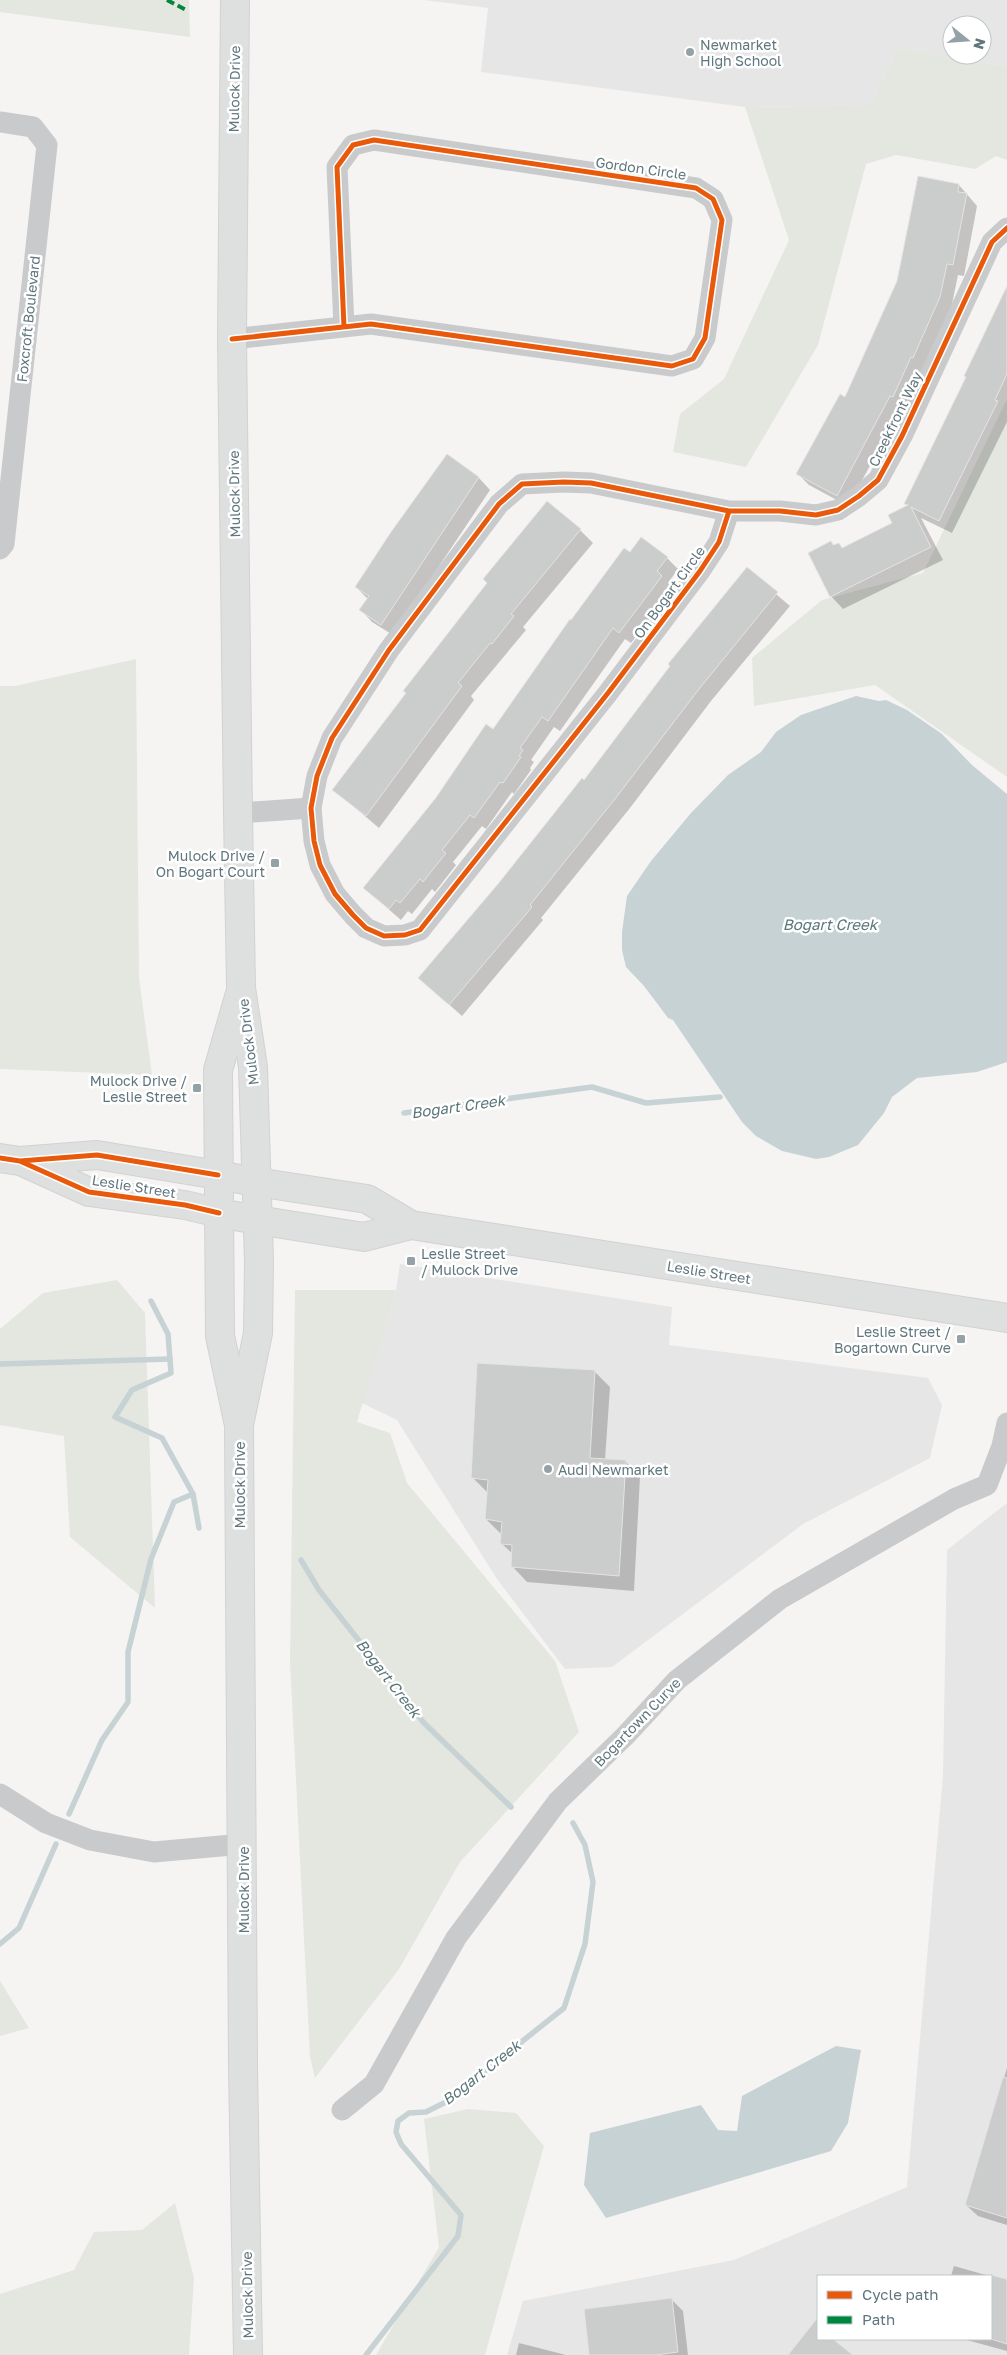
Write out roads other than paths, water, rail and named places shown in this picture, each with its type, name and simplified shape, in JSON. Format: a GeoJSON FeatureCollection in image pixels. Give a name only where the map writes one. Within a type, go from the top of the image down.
{"type":"FeatureCollection","features":[{"type":"Feature","properties":{"kind":"main road","name":"Mulock Drive"},"geometry":{"type":"LineString","coordinates":[[235,0],[232,339],[241,988],[253,1066],[258,1332],[239,1425]]}},
{"type":"Feature","properties":{"kind":"main road","name":"Mulock Drive"},"geometry":{"type":"LineString","coordinates":[[241,988],[218,1070],[218,1175],[220,1336],[239,1425],[243,2067],[248,2355]]}},
{"type":"Feature","properties":{"kind":"main road","name":"Leslie Street"},"geometry":{"type":"LineString","coordinates":[[10,1159],[98,1155],[367,1199],[411,1225],[1007,1318]]}},
{"type":"Feature","properties":{"kind":"main road","name":"Leslie Street"},"geometry":{"type":"LineString","coordinates":[[10,1159],[88,1192],[185,1205],[219,1213],[364,1238],[411,1225]]}},
{"type":"Feature","properties":{"kind":"street","name":"Foxcroft Boulevard"},"geometry":{"type":"LineString","coordinates":[[0,122],[33,128],[48,145],[4,544],[0,548]]}},
{"type":"Feature","properties":{"kind":"street","name":"Gordon Circle"},"geometry":{"type":"LineString","coordinates":[[232,339],[344,327],[371,324],[672,366],[692,359],[705,338],[722,220],[713,200],[696,188],[374,140],[353,145],[337,167],[344,327]]}},
{"type":"Feature","properties":{"kind":"street","name":"Creekfront Way"},"geometry":{"type":"LineString","coordinates":[[729,511],[816,515],[838,510],[878,480],[902,436],[992,242],[1007,228]]}},
{"type":"Feature","properties":{"kind":"street","name":"On Bogart Circle"},"geometry":{"type":"LineString","coordinates":[[591,483],[729,511],[719,542],[700,571],[608,693],[420,930],[405,935],[384,936],[366,928],[353,915],[335,894],[320,865],[314,841],[310,808],[317,776],[332,738],[395,643],[499,504],[522,484],[591,483]]}},
{"type":"Feature","properties":{"kind":"street"},"geometry":{"type":"LineString","coordinates":[[238,813],[310,808]]}},
{"type":"Feature","properties":{"kind":"street","name":"Bogartown Curve"},"geometry":{"type":"LineString","coordinates":[[342,2110],[374,2084],[456,1938],[558,1801],[625,1736],[677,1680],[780,1599],[954,1499],[987,1485],[1002,1446],[1007,1423]]}},
{"type":"Feature","properties":{"kind":"street"},"geometry":{"type":"LineString","coordinates":[[0,1794],[46,1823],[90,1840],[154,1852],[243,1844]]}},
{"type":"Feature","properties":{"kind":"water","name":"Bogart Creek"},"geometry":{"type":"Polygon","coordinates":[[[856,696],[879,701],[886,700],[907,710],[942,734],[972,765],[1007,794],[1007,1062],[977,1072],[917,1078],[892,1097],[884,1113],[858,1145],[829,1157],[816,1159],[782,1151],[756,1136],[742,1122],[673,1020],[668,1018],[644,986],[626,967],[622,950],[622,932],[627,896],[651,861],[691,813],[728,775],[761,752],[776,732],[801,715],[856,696]]]}},
{"type":"Feature","properties":{"kind":"water"},"geometry":{"type":"Polygon","coordinates":[[[836,2046],[861,2050],[848,2123],[831,2151],[606,2218],[584,2185],[590,2133],[701,2105],[718,2130],[737,2131],[742,2096],[836,2046]]]}},
{"type":"Feature","properties":{"kind":"waterway","name":"Bogart Creek"},"geometry":{"type":"LineString","coordinates":[[404,1113],[592,1087],[646,1103],[720,1097]]}},
{"type":"Feature","properties":{"kind":"waterway","name":"Bogart Creek"},"geometry":{"type":"LineString","coordinates":[[151,1301],[168,1334],[171,1373],[132,1390],[115,1417],[162,1438],[193,1494],[199,1528]]}},
{"type":"Feature","properties":{"kind":"waterway"},"geometry":{"type":"LineString","coordinates":[[0,1364],[170,1359]]}},
{"type":"Feature","properties":{"kind":"waterway"},"geometry":{"type":"LineString","coordinates":[[69,1814],[102,1740],[128,1702],[128,1652],[151,1559],[174,1502],[193,1494]]}},
{"type":"Feature","properties":{"kind":"waterway","name":"Bogart Creek"},"geometry":{"type":"LineString","coordinates":[[301,1560],[319,1590],[424,1723],[511,1807]]}},
{"type":"Feature","properties":{"kind":"waterway","name":"Bogart Creek"},"geometry":{"type":"LineString","coordinates":[[366,2355],[458,2236],[461,2215],[401,2144],[396,2132],[398,2121],[409,2113],[426,2112],[446,2102],[564,2008],[585,1944],[593,1882],[585,1845],[573,1823]]}},
{"type":"Feature","properties":{"kind":"waterway"},"geometry":{"type":"LineString","coordinates":[[0,1944],[19,1928],[56,1844]]}},
{"type":"Feature","properties":{"kind":"place","name":"Newmarket High School"},"geometry":{"type":"Point","coordinates":[690,52]}},
{"type":"Feature","properties":{"kind":"place","name":"Mulock Drive / On Bogart Court"},"geometry":{"type":"Point","coordinates":[275,863]}},
{"type":"Feature","properties":{"kind":"place","name":"Mulock Drive / Leslie Street"},"geometry":{"type":"Point","coordinates":[197,1088]}},
{"type":"Feature","properties":{"kind":"place","name":"Leslie Street / Mulock Drive"},"geometry":{"type":"Point","coordinates":[411,1261]}},
{"type":"Feature","properties":{"kind":"place","name":"Leslie Street / Bogartown Curve"},"geometry":{"type":"Point","coordinates":[961,1339]}},
{"type":"Feature","properties":{"kind":"place","name":"Audi Newmarket"},"geometry":{"type":"Point","coordinates":[548,1469]}}]}
